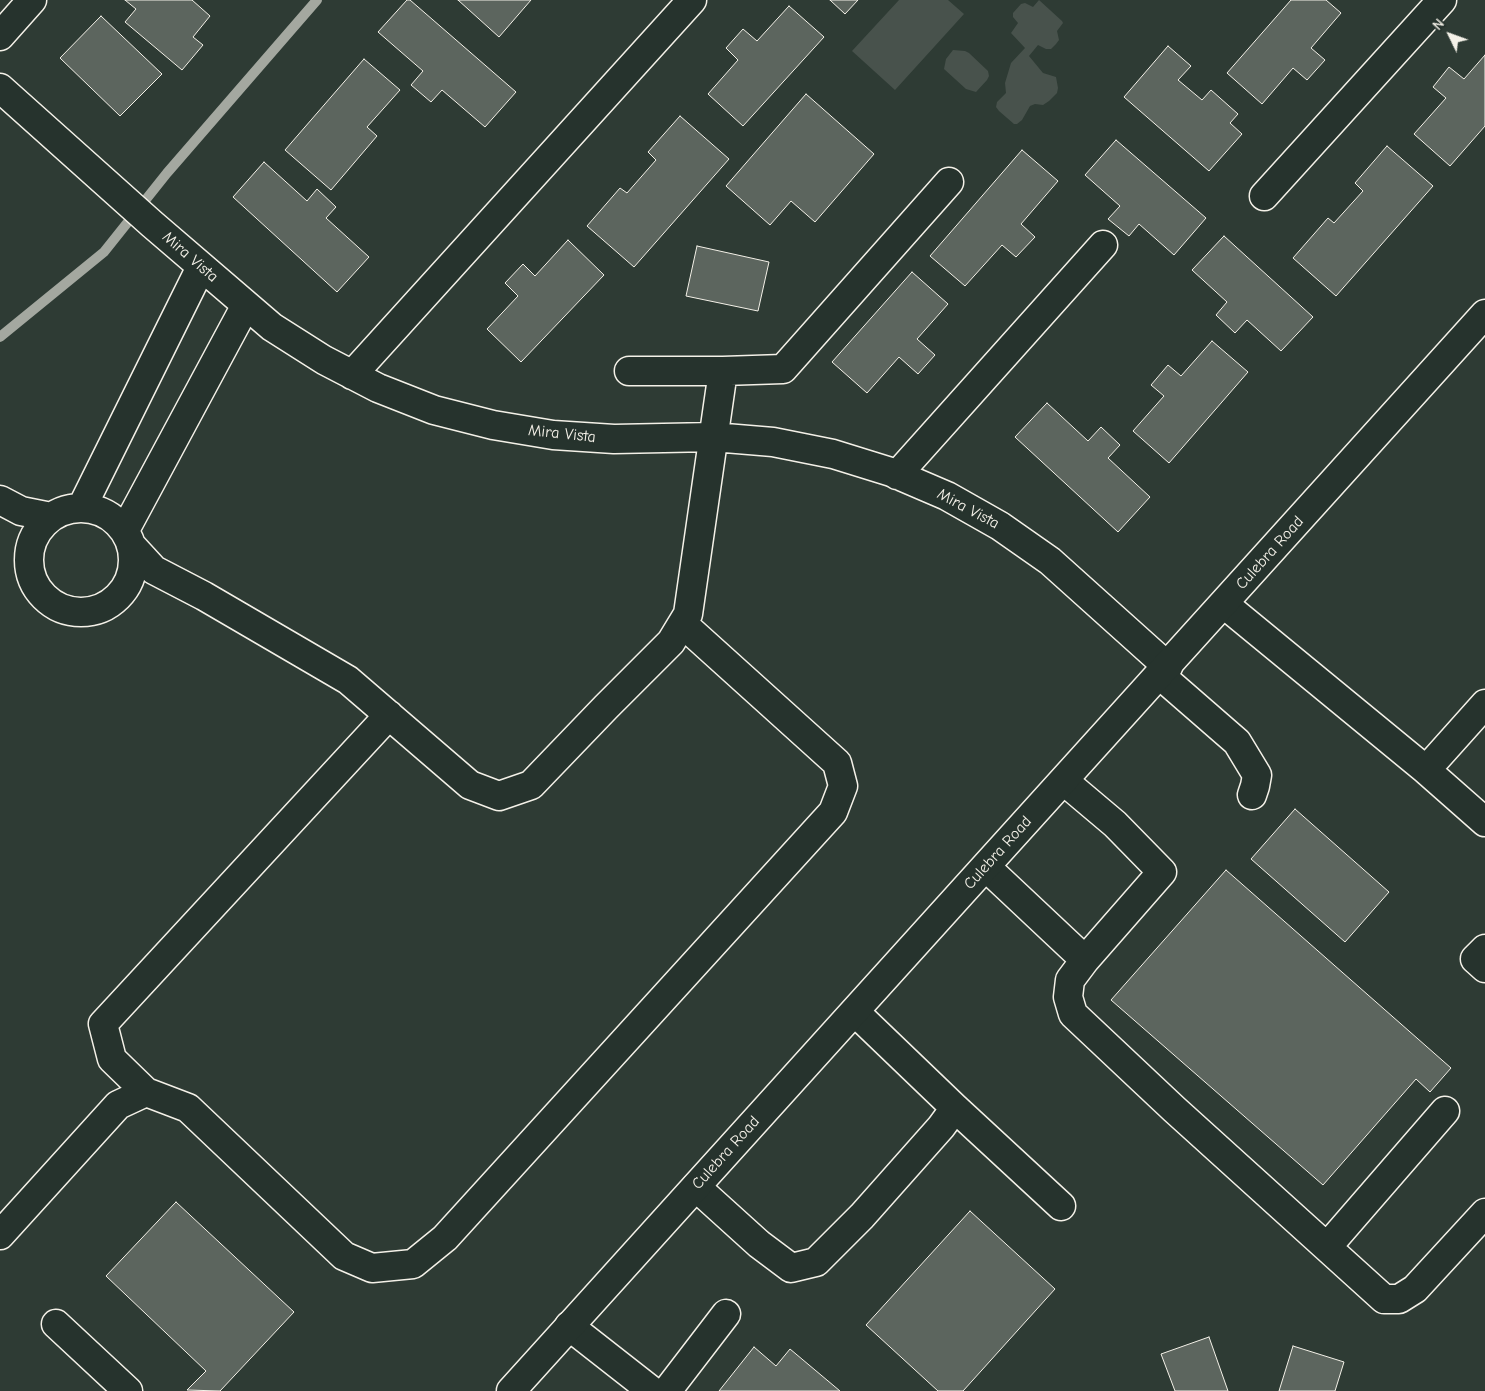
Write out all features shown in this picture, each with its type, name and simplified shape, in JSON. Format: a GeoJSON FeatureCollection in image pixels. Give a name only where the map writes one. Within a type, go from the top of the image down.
{"type":"FeatureCollection","features":[{"type":"Feature","properties":{"kind":"street"},"geometry":{"type":"LineString","coordinates":[[0,36],[32,0]]}},
{"type":"Feature","properties":{"kind":"street"},"geometry":{"type":"LineString","coordinates":[[352,375],[692,0]]}},
{"type":"Feature","properties":{"kind":"street"},"geometry":{"type":"LineString","coordinates":[[1264,196],[1442,0]]}},
{"type":"Feature","properties":{"kind":"street","name":"Mira Vista"},"geometry":{"type":"LineString","coordinates":[[0,88],[152,224],[272,327],[324,360],[378,388],[434,410],[502,427],[553,435],[614,439],[713,436],[773,442],[833,454],[897,475],[947,496],[1000,526],[1050,561],[1237,742],[1257,775],[1252,795]]}},
{"type":"Feature","properties":{"kind":"street"},"geometry":{"type":"LineString","coordinates":[[629,371],[783,369],[949,182]]}},
{"type":"Feature","properties":{"kind":"street"},"geometry":{"type":"LineString","coordinates":[[897,475],[1102,245]]}},
{"type":"Feature","properties":{"kind":"street"},"geometry":{"type":"LineString","coordinates":[[82,507],[202,267]]}},
{"type":"Feature","properties":{"kind":"street"},"geometry":{"type":"LineString","coordinates":[[246,305],[128,538],[133,562],[130,578],[121,593],[109,604],[92,611],[74,612],[57,606],[42,596],[33,581],[29,564],[30,546],[38,530],[50,517],[66,509],[82,507],[98,510],[128,538],[154,570],[204,596],[348,680],[470,785],[499,796],[531,785],[672,642],[683,624],[688,614],[723,371]]}},
{"type":"Feature","properties":{"kind":"street","name":"Culebra Road"},"geometry":{"type":"LineString","coordinates":[[511,1391],[1485,314]]}},
{"type":"Feature","properties":{"kind":"street"},"geometry":{"type":"LineString","coordinates":[[0,500],[21,511],[50,517]]}},
{"type":"Feature","properties":{"kind":"street"},"geometry":{"type":"LineString","coordinates":[[1224,604],[1426,770],[1482,813]]}},
{"type":"Feature","properties":{"kind":"street"},"geometry":{"type":"LineString","coordinates":[[390,716],[103,1024],[112,1059],[146,1092],[188,1108],[344,1256],[372,1268],[413,1264],[445,1238],[833,812],[843,786],[837,763],[683,624]]}},
{"type":"Feature","properties":{"kind":"street"},"geometry":{"type":"LineString","coordinates":[[1426,770],[1485,704]]}},
{"type":"Feature","properties":{"kind":"street"},"geometry":{"type":"LineString","coordinates":[[1064,781],[1115,824],[1162,872],[1085,960],[1070,980],[1068,997],[1072,1014],[1174,1109],[1384,1298],[1399,1299],[1415,1289],[1485,1213]]}},
{"type":"Feature","properties":{"kind":"street"},"geometry":{"type":"LineString","coordinates":[[986,867],[1085,960]]}},
{"type":"Feature","properties":{"kind":"street"},"geometry":{"type":"LineString","coordinates":[[1485,949],[1475,959],[1485,968]]}},
{"type":"Feature","properties":{"kind":"street"},"geometry":{"type":"LineString","coordinates":[[855,1012],[1061,1206]]}},
{"type":"Feature","properties":{"kind":"street"},"geometry":{"type":"LineString","coordinates":[[0,1235],[118,1105],[146,1092]]}},
{"type":"Feature","properties":{"kind":"street"},"geometry":{"type":"LineString","coordinates":[[696,1187],[759,1244],[791,1268],[816,1262],[862,1216],[941,1127],[955,1108]]}},
{"type":"Feature","properties":{"kind":"street"},"geometry":{"type":"LineString","coordinates":[[1327,1247],[1445,1111]]}},
{"type":"Feature","properties":{"kind":"street"},"geometry":{"type":"LineString","coordinates":[[666,1391],[726,1314]]}},
{"type":"Feature","properties":{"kind":"street"},"geometry":{"type":"LineString","coordinates":[[56,1324],[128,1391]]}},
{"type":"Feature","properties":{"kind":"street"},"geometry":{"type":"LineString","coordinates":[[569,1326],[652,1391]]}},
{"type":"Feature","properties":{"kind":"shaded area"},"geometry":{"type":"Polygon","coordinates":[[[899,0],[948,0],[964,14],[895,90],[852,51],[899,0]]]}},
{"type":"Feature","properties":{"kind":"shaded area"},"geometry":{"type":"Polygon","coordinates":[[[1039,0],[1063,23],[1057,31],[1059,40],[1051,49],[1038,45],[1029,56],[1043,73],[1056,77],[1057,93],[1043,105],[1035,104],[1030,106],[1022,120],[1014,124],[996,107],[997,102],[1006,93],[1005,83],[1011,63],[1025,48],[1011,33],[1018,23],[1013,17],[1013,13],[1021,4],[1025,3],[1033,7],[1039,0]]]}},
{"type":"Feature","properties":{"kind":"shaded area"},"geometry":{"type":"Polygon","coordinates":[[[953,50],[969,53],[988,71],[989,76],[987,80],[976,92],[966,89],[944,69],[946,59],[953,50]]]}},
{"type":"Feature","properties":{"kind":"building"},"geometry":{"type":"Polygon","coordinates":[[[125,0],[192,0],[210,16],[193,37],[203,45],[182,70],[125,22],[136,9],[125,0]]]}},
{"type":"Feature","properties":{"kind":"building"},"geometry":{"type":"Polygon","coordinates":[[[407,0],[410,0],[516,92],[485,127],[442,90],[431,102],[411,85],[423,71],[378,32],[407,0]]]}},
{"type":"Feature","properties":{"kind":"building"},"geometry":{"type":"Polygon","coordinates":[[[458,0],[531,0],[499,37],[458,0]]]}},
{"type":"Feature","properties":{"kind":"building"},"geometry":{"type":"Polygon","coordinates":[[[830,0],[858,0],[845,14],[830,0]]]}},
{"type":"Feature","properties":{"kind":"building"},"geometry":{"type":"Polygon","coordinates":[[[1291,0],[1326,0],[1341,13],[1311,48],[1325,60],[1307,80],[1293,68],[1262,104],[1227,73],[1291,0]]]}},
{"type":"Feature","properties":{"kind":"building"},"geometry":{"type":"Polygon","coordinates":[[[789,6],[824,37],[743,126],[708,94],[738,60],[726,48],[743,29],[757,41],[789,6]]]}},
{"type":"Feature","properties":{"kind":"building"},"geometry":{"type":"Polygon","coordinates":[[[101,16],[162,74],[120,116],[60,58],[101,16]]]}},
{"type":"Feature","properties":{"kind":"building"},"geometry":{"type":"Polygon","coordinates":[[[1168,46],[1191,66],[1178,80],[1202,100],[1211,90],[1238,114],[1230,123],[1242,134],[1209,171],[1124,97],[1168,46]]]}},
{"type":"Feature","properties":{"kind":"building"},"geometry":{"type":"Polygon","coordinates":[[[1485,55],[1485,126],[1450,166],[1414,134],[1446,98],[1433,87],[1449,67],[1464,79],[1485,55]]]}},
{"type":"Feature","properties":{"kind":"building"},"geometry":{"type":"Polygon","coordinates":[[[364,59],[400,90],[367,127],[377,136],[331,190],[285,150],[364,59]]]}},
{"type":"Feature","properties":{"kind":"building"},"geometry":{"type":"Polygon","coordinates":[[[806,94],[874,154],[815,222],[791,201],[770,225],[726,186],[806,94]]]}},
{"type":"Feature","properties":{"kind":"building"},"geometry":{"type":"Polygon","coordinates":[[[680,116],[729,159],[634,267],[587,226],[620,188],[627,193],[656,160],[648,152],[680,116]]]}},
{"type":"Feature","properties":{"kind":"building"},"geometry":{"type":"Polygon","coordinates":[[[1116,140],[1206,218],[1174,255],[1139,224],[1129,236],[1108,219],[1120,206],[1085,175],[1116,140]]]}},
{"type":"Feature","properties":{"kind":"building"},"geometry":{"type":"Polygon","coordinates":[[[1387,146],[1433,186],[1336,296],[1293,258],[1328,218],[1334,223],[1363,191],[1355,183],[1387,146]]]}},
{"type":"Feature","properties":{"kind":"building"},"geometry":{"type":"Polygon","coordinates":[[[1022,150],[1058,181],[1021,224],[1035,237],[1016,257],[1002,245],[965,286],[930,256],[1022,150]]]}},
{"type":"Feature","properties":{"kind":"building"},"geometry":{"type":"Polygon","coordinates":[[[264,162],[307,201],[317,189],[336,207],[326,218],[369,257],[337,292],[233,197],[264,162]]]}},
{"type":"Feature","properties":{"kind":"building"},"geometry":{"type":"Polygon","coordinates":[[[1224,236],[1313,317],[1281,351],[1247,320],[1235,333],[1216,315],[1227,302],[1192,270],[1224,236]]]}},
{"type":"Feature","properties":{"kind":"building"},"geometry":{"type":"Polygon","coordinates":[[[568,240],[604,275],[521,362],[487,329],[518,296],[505,283],[523,264],[535,276],[568,240]]]}},
{"type":"Feature","properties":{"kind":"building"},"geometry":{"type":"Polygon","coordinates":[[[697,246],[769,262],[758,311],[686,296],[697,246]]]}},
{"type":"Feature","properties":{"kind":"building"},"geometry":{"type":"Polygon","coordinates":[[[912,272],[948,304],[917,339],[935,355],[918,374],[899,357],[867,393],[832,362],[912,272]]]}},
{"type":"Feature","properties":{"kind":"building"},"geometry":{"type":"Polygon","coordinates":[[[1212,341],[1248,372],[1169,463],[1133,431],[1164,396],[1151,385],[1168,365],[1181,376],[1212,341]]]}},
{"type":"Feature","properties":{"kind":"building"},"geometry":{"type":"Polygon","coordinates":[[[1047,403],[1088,441],[1101,427],[1120,445],[1108,458],[1150,497],[1118,532],[1015,437],[1047,403]]]}},
{"type":"Feature","properties":{"kind":"building"},"geometry":{"type":"Polygon","coordinates":[[[1295,809],[1389,892],[1345,942],[1251,859],[1295,809]]]}},
{"type":"Feature","properties":{"kind":"building"},"geometry":{"type":"Polygon","coordinates":[[[1226,870],[1451,1068],[1430,1092],[1416,1079],[1323,1185],[1111,1000],[1226,870]]]}},
{"type":"Feature","properties":{"kind":"building"},"geometry":{"type":"Polygon","coordinates":[[[176,1202],[294,1312],[220,1391],[187,1390],[206,1371],[106,1276],[176,1202]]]}},
{"type":"Feature","properties":{"kind":"building"},"geometry":{"type":"Polygon","coordinates":[[[970,1211],[1055,1289],[963,1391],[938,1391],[866,1325],[970,1211]]]}},
{"type":"Feature","properties":{"kind":"building"},"geometry":{"type":"Polygon","coordinates":[[[1209,1337],[1228,1391],[1175,1391],[1161,1354],[1209,1337]]]}},
{"type":"Feature","properties":{"kind":"building"},"geometry":{"type":"Polygon","coordinates":[[[1293,1346],[1344,1362],[1335,1391],[1279,1391],[1293,1346]]]}},
{"type":"Feature","properties":{"kind":"building"},"geometry":{"type":"Polygon","coordinates":[[[754,1347],[776,1366],[790,1349],[840,1391],[719,1391],[754,1347]]]}},
{"type":"Feature","properties":{"kind":"waterway"},"geometry":{"type":"LineString","coordinates":[[0,337],[104,252],[167,173],[317,0]]}}]}
